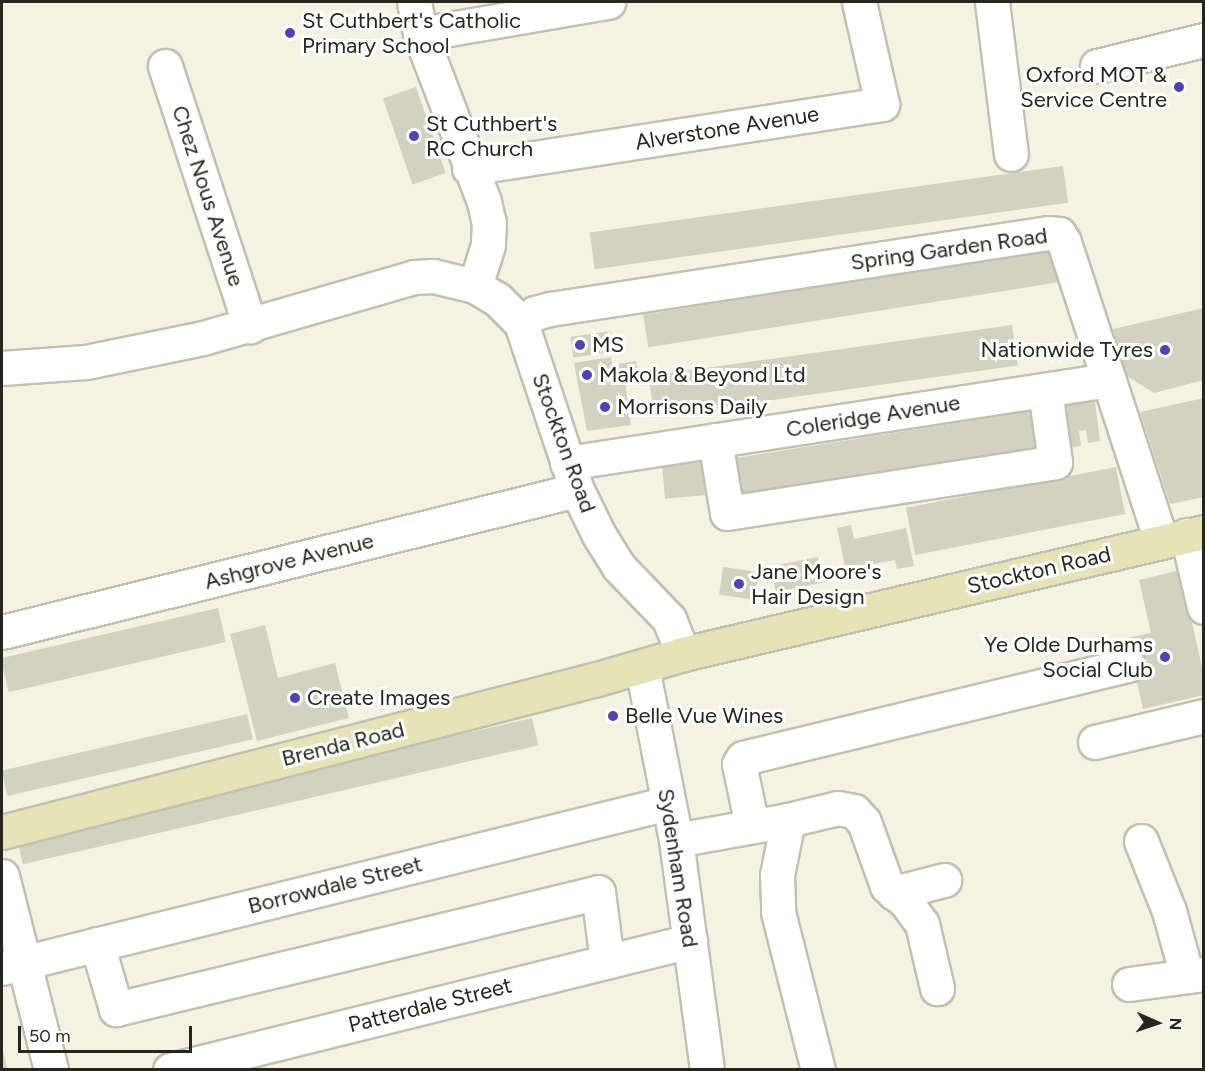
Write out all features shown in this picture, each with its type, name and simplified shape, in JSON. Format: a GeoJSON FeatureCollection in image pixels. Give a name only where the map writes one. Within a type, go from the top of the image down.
{"type":"FeatureCollection","features":[{"type":"Feature","properties":{"kind":"main road","name":"Stockton Road"},"geometry":{"type":"LineString","coordinates":[[683,654],[1184,536]]}},
{"type":"Feature","properties":{"kind":"main road","name":"Brenda Road"},"geometry":{"type":"LineString","coordinates":[[2,832],[642,668],[683,654]]}},
{"type":"Feature","properties":{"kind":"street"},"geometry":{"type":"LineString","coordinates":[[414,2],[420,34],[469,168],[484,202],[489,223],[488,245],[475,286]]}},
{"type":"Feature","properties":{"kind":"street"},"geometry":{"type":"LineString","coordinates":[[420,34],[608,2]]}},
{"type":"Feature","properties":{"kind":"street","name":"Alverstone Avenue"},"geometry":{"type":"LineString","coordinates":[[469,168],[882,104],[859,2]]}},
{"type":"Feature","properties":{"kind":"street"},"geometry":{"type":"LineString","coordinates":[[992,2],[1011,154]]}},
{"type":"Feature","properties":{"kind":"street"},"geometry":{"type":"LineString","coordinates":[[1097,66],[1203,40]]}},
{"type":"Feature","properties":{"kind":"street","name":"Chez Nous Avenue"},"geometry":{"type":"LineString","coordinates":[[165,66],[250,326]]}},
{"type":"Feature","properties":{"kind":"street","name":"Spring Garden Road"},"geometry":{"type":"LineString","coordinates":[[521,323],[535,313],[550,309],[1048,233],[1059,234],[1064,242],[1108,380],[1184,536],[1203,607]]}},
{"type":"Feature","properties":{"kind":"street","name":"Stockton Road"},"geometry":{"type":"LineString","coordinates":[[2,368],[86,362],[250,326],[414,277],[433,276],[475,286],[497,300],[521,323],[572,476],[599,535],[618,566],[669,619],[683,654]]}},
{"type":"Feature","properties":{"kind":"street","name":"Coleridge Avenue"},"geometry":{"type":"LineString","coordinates":[[572,476],[715,440],[1108,380]]}},
{"type":"Feature","properties":{"kind":"street"},"geometry":{"type":"LineString","coordinates":[[715,440],[727,513],[1055,462],[1045,390]]}},
{"type":"Feature","properties":{"kind":"street","name":"Ashgrove Avenue"},"geometry":{"type":"LineString","coordinates":[[2,632],[572,476]]}},
{"type":"Feature","properties":{"kind":"street"},"geometry":{"type":"LineString","coordinates":[[752,826],[739,764],[743,758],[1128,665]]}},
{"type":"Feature","properties":{"kind":"street","name":"Sydenham Road"},"geometry":{"type":"LineString","coordinates":[[642,668],[676,840],[707,1070]]}},
{"type":"Feature","properties":{"kind":"street"},"geometry":{"type":"LineString","coordinates":[[1095,742],[1203,716]]}},
{"type":"Feature","properties":{"kind":"street","name":"Borrowdale Street"},"geometry":{"type":"LineString","coordinates":[[12,965],[668,803]]}},
{"type":"Feature","properties":{"kind":"street"},"geometry":{"type":"LineString","coordinates":[[676,840],[788,820],[838,808],[854,811],[864,822],[882,876],[922,924],[937,988]]}},
{"type":"Feature","properties":{"kind":"street"},"geometry":{"type":"LineString","coordinates":[[788,820],[777,875],[778,912],[818,1070]]}},
{"type":"Feature","properties":{"kind":"street"},"geometry":{"type":"LineString","coordinates":[[1129,984],[1195,975],[1141,841]]}},
{"type":"Feature","properties":{"kind":"street"},"geometry":{"type":"LineString","coordinates":[[2,876],[12,965],[51,1070]]}},
{"type":"Feature","properties":{"kind":"street"},"geometry":{"type":"LineString","coordinates":[[894,893],[944,880]]}},
{"type":"Feature","properties":{"kind":"street"},"geometry":{"type":"LineString","coordinates":[[97,944],[116,1009],[598,892],[607,961]]}},
{"type":"Feature","properties":{"kind":"street","name":"Patterdale Street"},"geometry":{"type":"LineString","coordinates":[[170,1070],[690,941]]}},
{"type":"Feature","properties":{"kind":"building","name":"St Cuthbert's RC Church"},"geometry":{"type":"Polygon","coordinates":[[[416,87],[446,173],[413,184],[383,98],[416,87]]]}},
{"type":"Feature","properties":{"kind":"building"},"geometry":{"type":"Polygon","coordinates":[[[1063,166],[1068,203],[595,269],[590,233],[1063,166]]]}},
{"type":"Feature","properties":{"kind":"building"},"geometry":{"type":"Polygon","coordinates":[[[1052,250],[1057,283],[648,347],[643,315],[1052,250]]]}},
{"type":"Feature","properties":{"kind":"building"},"geometry":{"type":"Polygon","coordinates":[[[1204,308],[1204,380],[1154,393],[1125,375],[1113,329],[1204,308]]]}},
{"type":"Feature","properties":{"kind":"building"},"geometry":{"type":"Polygon","coordinates":[[[1012,325],[1018,366],[654,417],[649,376],[1012,325]]]}},
{"type":"Feature","properties":{"kind":"building"},"geometry":{"type":"Polygon","coordinates":[[[611,331],[614,352],[573,358],[570,337],[611,331]]]}},
{"type":"Feature","properties":{"kind":"building"},"geometry":{"type":"Polygon","coordinates":[[[611,357],[612,365],[636,361],[639,380],[625,382],[631,425],[587,431],[574,363],[611,357]]]}},
{"type":"Feature","properties":{"kind":"building"},"geometry":{"type":"Polygon","coordinates":[[[1204,398],[1204,497],[1170,504],[1140,412],[1204,398]]]}},
{"type":"Feature","properties":{"kind":"building"},"geometry":{"type":"Polygon","coordinates":[[[1095,401],[1100,441],[1088,443],[1086,430],[1079,431],[1081,446],[1060,449],[1055,406],[1095,401]]]}},
{"type":"Feature","properties":{"kind":"building"},"geometry":{"type":"Polygon","coordinates":[[[1038,410],[1045,453],[733,503],[726,459],[1038,410]]]}},
{"type":"Feature","properties":{"kind":"building"},"geometry":{"type":"Polygon","coordinates":[[[706,462],[709,495],[665,499],[662,466],[706,462]]]}},
{"type":"Feature","properties":{"kind":"building"},"geometry":{"type":"Polygon","coordinates":[[[1116,467],[1125,514],[915,555],[906,508],[1116,467]]]}},
{"type":"Feature","properties":{"kind":"building"},"geometry":{"type":"Polygon","coordinates":[[[851,525],[854,539],[906,528],[914,566],[897,569],[895,560],[862,566],[865,578],[848,581],[837,528],[851,525]]]}},
{"type":"Feature","properties":{"kind":"building"},"geometry":{"type":"Polygon","coordinates":[[[818,557],[823,583],[776,592],[771,566],[818,557]]]}},
{"type":"Feature","properties":{"kind":"building","name":"Jane Moore's Hair Design"},"geometry":{"type":"Polygon","coordinates":[[[723,567],[759,572],[755,600],[719,595],[723,567]]]}},
{"type":"Feature","properties":{"kind":"building","name":"Ye Olde Durhams Social Club"},"geometry":{"type":"Polygon","coordinates":[[[1180,570],[1204,676],[1204,695],[1143,709],[1127,638],[1151,633],[1139,580],[1180,570]]]}},
{"type":"Feature","properties":{"kind":"building"},"geometry":{"type":"Polygon","coordinates":[[[218,608],[226,642],[9,692],[2,658],[218,608]]]}},
{"type":"Feature","properties":{"kind":"building","name":"Create Images"},"geometry":{"type":"Polygon","coordinates":[[[265,625],[278,678],[335,663],[349,718],[257,741],[230,634],[265,625]]]}},
{"type":"Feature","properties":{"kind":"building"},"geometry":{"type":"Polygon","coordinates":[[[247,714],[253,739],[7,796],[2,771],[247,714]]]}},
{"type":"Feature","properties":{"kind":"building"},"geometry":{"type":"Polygon","coordinates":[[[532,718],[538,745],[23,864],[17,837],[532,718]]]}},
{"type":"Feature","properties":{"kind":"building"},"geometry":{"type":"Polygon","coordinates":[[[2,1047],[7,1067],[8,1070],[2,1070],[2,1047]]]}},
{"type":"Feature","properties":{"kind":"place","name":"St Cuthbert's Catholic Primary School"},"geometry":{"type":"Point","coordinates":[290,33]}},
{"type":"Feature","properties":{"kind":"place","name":"Oxford MOT & Service Centre"},"geometry":{"type":"Point","coordinates":[1179,87]}},
{"type":"Feature","properties":{"kind":"place","name":"St Cuthbert's RC Church"},"geometry":{"type":"Point","coordinates":[414,136]}},
{"type":"Feature","properties":{"kind":"place","name":"MS"},"geometry":{"type":"Point","coordinates":[580,345]}},
{"type":"Feature","properties":{"kind":"place","name":"Nationwide Tyres"},"geometry":{"type":"Point","coordinates":[1165,350]}},
{"type":"Feature","properties":{"kind":"place","name":"Makola & Beyond Ltd"},"geometry":{"type":"Point","coordinates":[587,375]}},
{"type":"Feature","properties":{"kind":"place","name":"Morrisons Daily"},"geometry":{"type":"Point","coordinates":[605,407]}},
{"type":"Feature","properties":{"kind":"place","name":"Jane Moore's Hair Design"},"geometry":{"type":"Point","coordinates":[739,584]}},
{"type":"Feature","properties":{"kind":"place","name":"Ye Olde Durhams Social Club"},"geometry":{"type":"Point","coordinates":[1165,657]}},
{"type":"Feature","properties":{"kind":"place","name":"Create Images"},"geometry":{"type":"Point","coordinates":[295,698]}},
{"type":"Feature","properties":{"kind":"place","name":"Belle Vue Wines"},"geometry":{"type":"Point","coordinates":[613,716]}}]}
